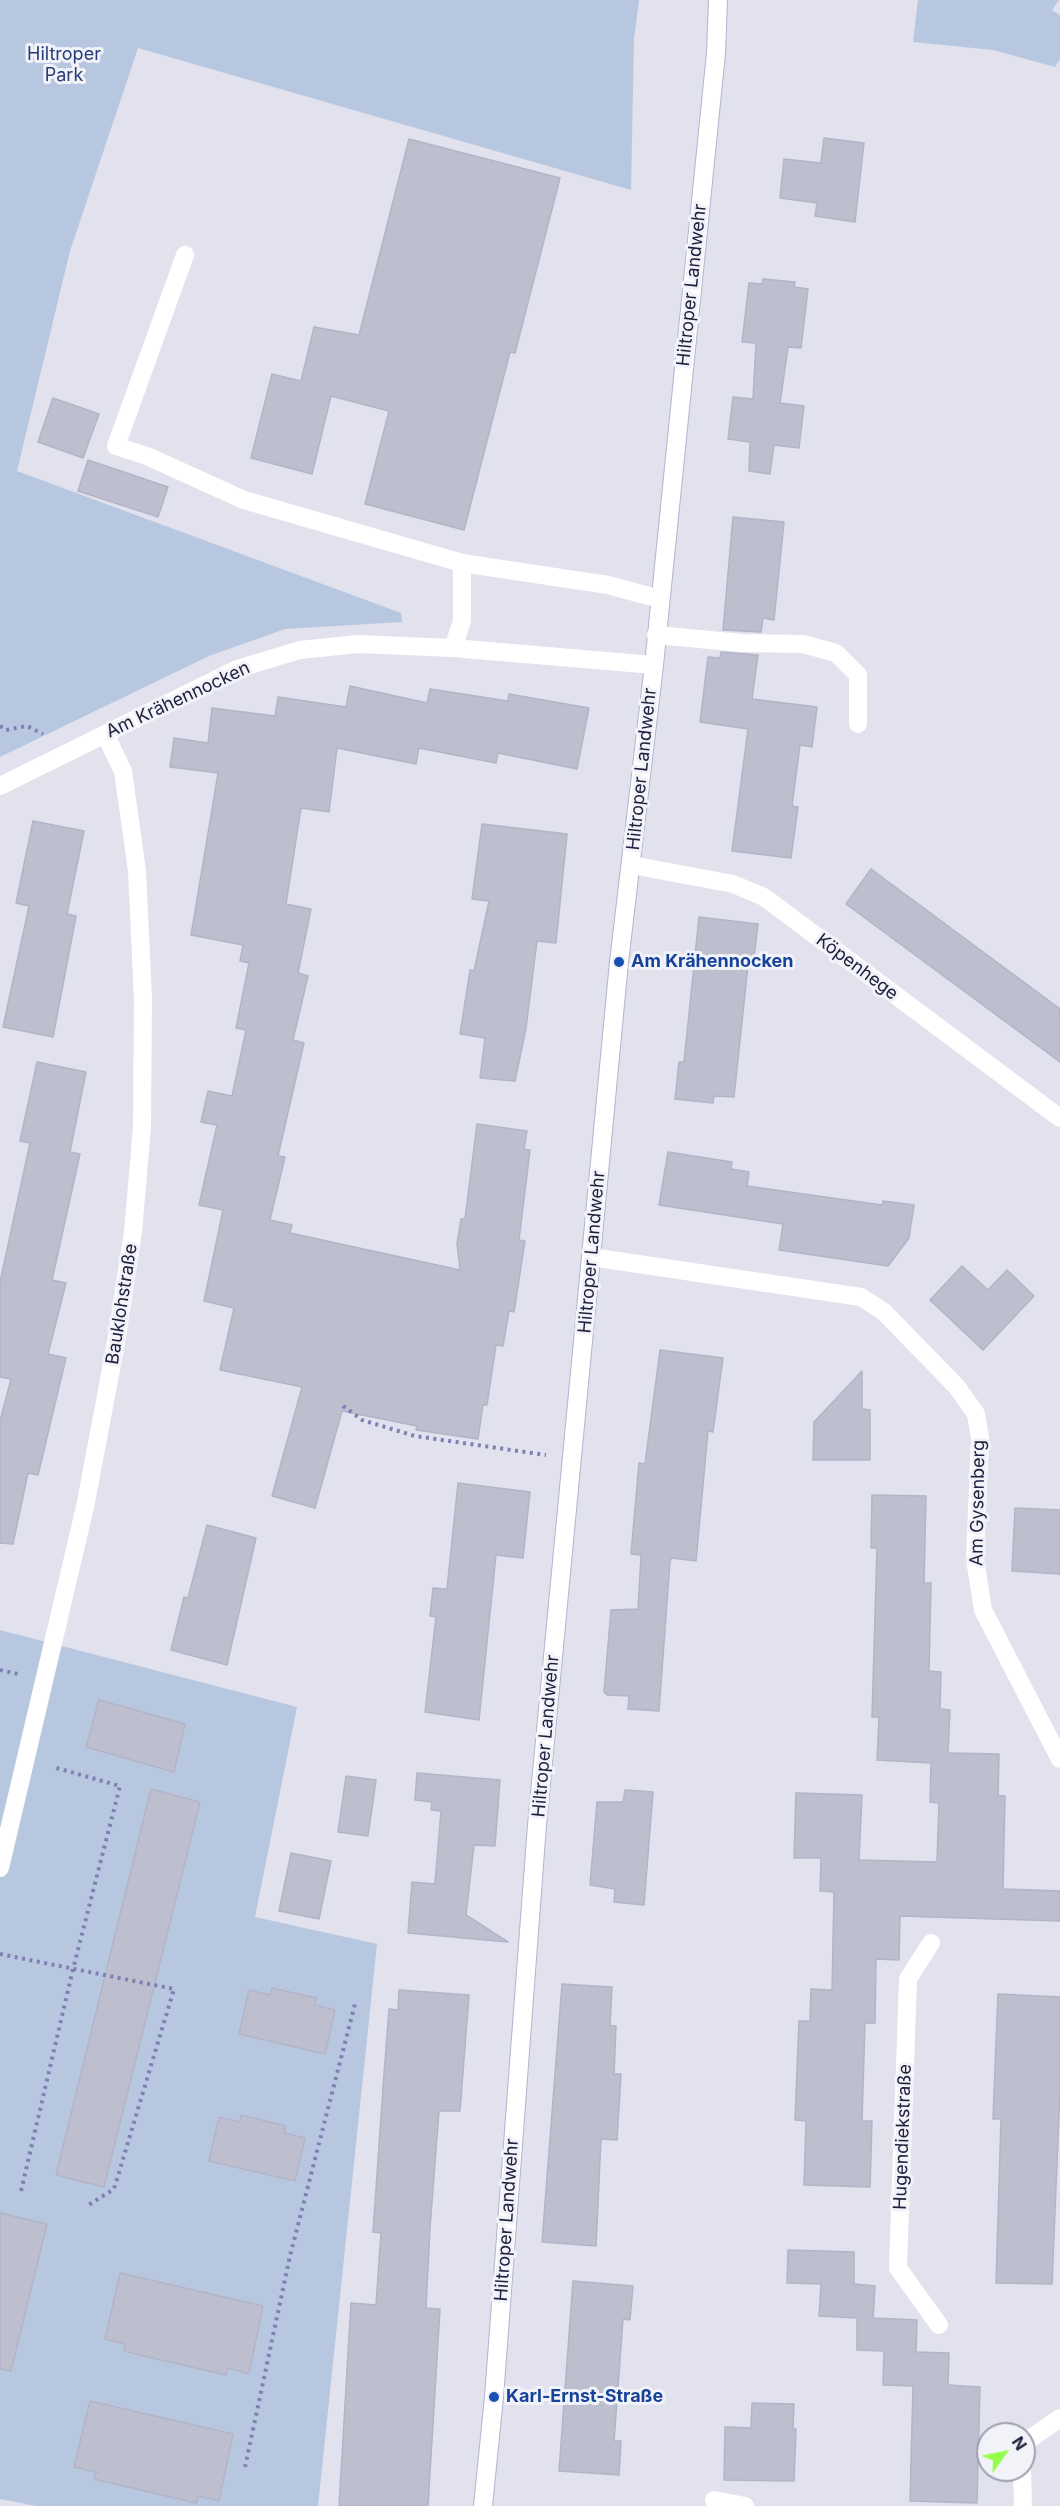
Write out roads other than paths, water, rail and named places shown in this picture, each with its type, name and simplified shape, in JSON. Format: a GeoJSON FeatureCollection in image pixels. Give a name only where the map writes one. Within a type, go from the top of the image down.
{"type":"FeatureCollection","features":[{"type":"Feature","properties":{"kind":"street","name":"Hiltroper Landwehr"},"geometry":{"type":"LineString","coordinates":[[483,2506],[494,2397],[535,1854],[572,1459],[619,962],[654,665],[716,54],[718,0]]}},
{"type":"Feature","properties":{"kind":"street"},"geometry":{"type":"LineString","coordinates":[[185,255],[116,446],[147,456],[244,500],[462,563],[608,585],[660,599]]}},
{"type":"Feature","properties":{"kind":"street"},"geometry":{"type":"LineString","coordinates":[[453,648],[462,621],[462,563]]}},
{"type":"Feature","properties":{"kind":"street"},"geometry":{"type":"LineString","coordinates":[[656,635],[742,644],[803,644],[836,653],[858,675],[858,724]]}},
{"type":"Feature","properties":{"kind":"street","name":"Am Krähennocken"},"geometry":{"type":"LineString","coordinates":[[0,786],[237,669],[300,650],[358,644],[453,648],[654,665]]}},
{"type":"Feature","properties":{"kind":"street","name":"Bauklohstraße"},"geometry":{"type":"LineString","coordinates":[[0,1868],[85,1507],[116,1343],[133,1232],[142,1127],[143,999],[137,871],[123,771],[105,734]]}},
{"type":"Feature","properties":{"kind":"street","name":"Köpenhege"},"geometry":{"type":"LineString","coordinates":[[632,865],[733,884],[764,897],[1060,1118]]}},
{"type":"Feature","properties":{"kind":"street","name":"Am Gysenberg"},"geometry":{"type":"LineString","coordinates":[[591,1257],[861,1297],[884,1312],[957,1387],[976,1414],[980,1438],[975,1559],[983,1610],[1060,1759]]}},
{"type":"Feature","properties":{"kind":"street","name":"Hugendiekstraße"},"geometry":{"type":"LineString","coordinates":[[931,1943],[908,1979],[898,2268],[939,2325]]}},
{"type":"Feature","properties":{"kind":"street"},"geometry":{"type":"LineString","coordinates":[[1036,2435],[1060,2418]]}},
{"type":"Feature","properties":{"kind":"street"},"geometry":{"type":"LineString","coordinates":[[1022,2482],[1023,2506]]}},
{"type":"Feature","properties":{"kind":"street"},"geometry":{"type":"LineString","coordinates":[[714,2500],[745,2506]]}},
{"type":"Feature","properties":{"kind":"place","name":"Am Krähennocken"},"geometry":{"type":"Point","coordinates":[619,962]}},
{"type":"Feature","properties":{"kind":"place","name":"Karl-Ernst-Straße"},"geometry":{"type":"Point","coordinates":[494,2397]}},
{"type":"Feature","properties":{"kind":"park label","name":"Hiltroper Park"},"geometry":{"type":"Point","coordinates":[64,65]}}]}
